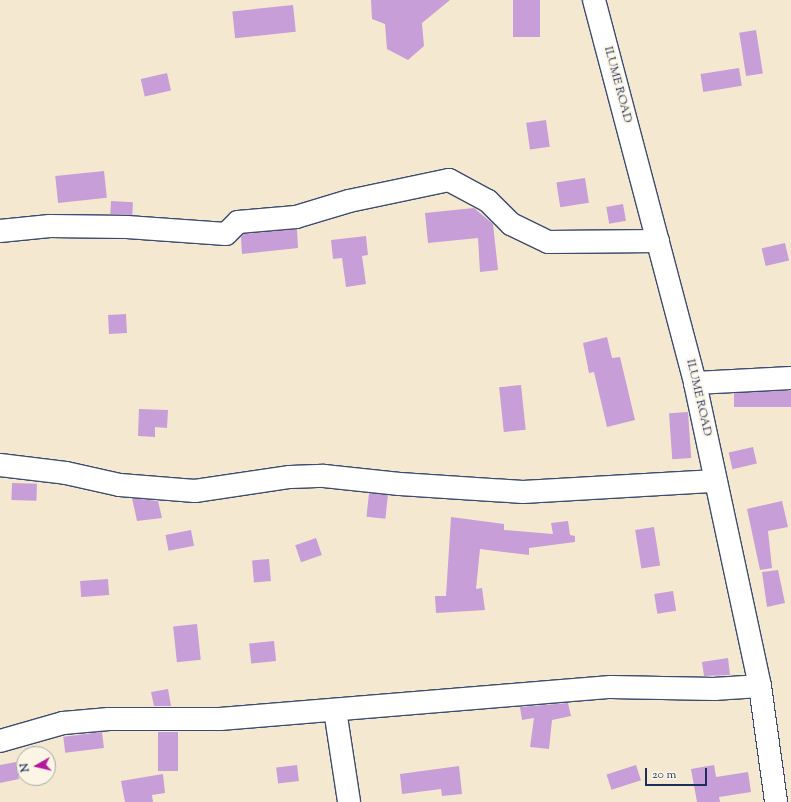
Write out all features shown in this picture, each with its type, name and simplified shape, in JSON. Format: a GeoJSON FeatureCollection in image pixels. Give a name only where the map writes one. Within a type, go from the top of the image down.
{"type":"FeatureCollection","features":[{"type":"Feature","properties":{"kind":"street","name":"ILUME ROAD"},"geometry":{"type":"LineString","coordinates":[[594,0],[695,383],[760,686],[781,795]]}},
{"type":"Feature","properties":{"kind":"street"},"geometry":{"type":"LineString","coordinates":[[0,231],[50,226],[128,227],[226,234],[238,222],[296,217],[349,201],[448,180],[488,201],[511,224],[548,242],[658,241]]}},
{"type":"Feature","properties":{"kind":"street"},"geometry":{"type":"LineString","coordinates":[[695,383],[791,378]]}},
{"type":"Feature","properties":{"kind":"street"},"geometry":{"type":"LineString","coordinates":[[0,465],[66,473],[120,485],[195,491],[290,477],[317,476],[523,492],[716,481]]}},
{"type":"Feature","properties":{"kind":"street"},"geometry":{"type":"LineString","coordinates":[[0,741],[63,723],[109,719],[220,719],[611,687],[714,689],[760,686]]}},
{"type":"Feature","properties":{"kind":"street"},"geometry":{"type":"LineString","coordinates":[[335,710],[349,802]]}},
{"type":"Feature","properties":{"kind":"building"},"geometry":{"type":"Polygon","coordinates":[[[371,0],[450,0],[422,23],[424,46],[408,60],[387,49],[385,24],[372,19],[371,0]]]}},
{"type":"Feature","properties":{"kind":"building"},"geometry":{"type":"Polygon","coordinates":[[[513,0],[540,0],[540,37],[513,37],[513,0]]]}},
{"type":"Feature","properties":{"kind":"building"},"geometry":{"type":"Polygon","coordinates":[[[293,5],[296,32],[235,38],[232,11],[293,5]]]}},
{"type":"Feature","properties":{"kind":"building"},"geometry":{"type":"Polygon","coordinates":[[[756,30],[763,73],[746,76],[739,33],[756,30]]]}},
{"type":"Feature","properties":{"kind":"building"},"geometry":{"type":"Polygon","coordinates":[[[739,68],[742,86],[703,92],[700,74],[739,68]]]}},
{"type":"Feature","properties":{"kind":"building"},"geometry":{"type":"Polygon","coordinates":[[[167,73],[171,91],[145,97],[141,79],[167,73]]]}},
{"type":"Feature","properties":{"kind":"building"},"geometry":{"type":"Polygon","coordinates":[[[546,120],[550,147],[530,150],[526,123],[546,120]]]}},
{"type":"Feature","properties":{"kind":"building"},"geometry":{"type":"Polygon","coordinates":[[[104,171],[107,198],[58,203],[55,176],[104,171]]]}},
{"type":"Feature","properties":{"kind":"building"},"geometry":{"type":"Polygon","coordinates":[[[585,178],[589,203],[560,207],[556,183],[585,178]]]}},
{"type":"Feature","properties":{"kind":"building"},"geometry":{"type":"Polygon","coordinates":[[[111,201],[133,202],[132,215],[110,214],[111,201]]]}},
{"type":"Feature","properties":{"kind":"building"},"geometry":{"type":"Polygon","coordinates":[[[623,204],[626,221],[609,224],[606,207],[623,204]]]}},
{"type":"Feature","properties":{"kind":"building"},"geometry":{"type":"Polygon","coordinates":[[[474,208],[493,224],[498,270],[480,272],[478,238],[428,243],[425,213],[474,208]]]}},
{"type":"Feature","properties":{"kind":"building"},"geometry":{"type":"Polygon","coordinates":[[[297,229],[298,248],[242,254],[241,237],[244,234],[297,229]]]}},
{"type":"Feature","properties":{"kind":"building"},"geometry":{"type":"Polygon","coordinates":[[[366,236],[368,255],[362,256],[366,284],[346,287],[342,258],[333,259],[331,240],[366,236]]]}},
{"type":"Feature","properties":{"kind":"building"},"geometry":{"type":"Polygon","coordinates":[[[785,243],[789,261],[766,266],[762,248],[785,243]]]}},
{"type":"Feature","properties":{"kind":"building"},"geometry":{"type":"Polygon","coordinates":[[[126,314],[127,333],[109,334],[108,315],[126,314]]]}},
{"type":"Feature","properties":{"kind":"building"},"geometry":{"type":"Polygon","coordinates":[[[607,337],[612,358],[620,357],[635,420],[607,427],[594,372],[589,373],[583,343],[607,337]]]}},
{"type":"Feature","properties":{"kind":"building"},"geometry":{"type":"Polygon","coordinates":[[[521,385],[526,430],[504,432],[499,387],[521,385]]]}},
{"type":"Feature","properties":{"kind":"building"},"geometry":{"type":"Polygon","coordinates":[[[734,391],[791,391],[791,407],[734,407],[734,391]]]}},
{"type":"Feature","properties":{"kind":"building"},"geometry":{"type":"Polygon","coordinates":[[[139,409],[168,410],[167,428],[155,427],[155,437],[138,436],[139,409]]]}},
{"type":"Feature","properties":{"kind":"building"},"geometry":{"type":"Polygon","coordinates":[[[688,412],[691,458],[672,459],[669,413],[688,412]]]}},
{"type":"Feature","properties":{"kind":"building"},"geometry":{"type":"Polygon","coordinates":[[[753,447],[757,464],[732,469],[729,453],[753,447]]]}},
{"type":"Feature","properties":{"kind":"building"},"geometry":{"type":"Polygon","coordinates":[[[12,483],[37,484],[36,501],[11,500],[12,483]]]}},
{"type":"Feature","properties":{"kind":"building"},"geometry":{"type":"Polygon","coordinates":[[[369,493],[388,495],[385,519],[366,517],[369,493]]]}},
{"type":"Feature","properties":{"kind":"building"},"geometry":{"type":"Polygon","coordinates":[[[132,498],[158,501],[162,518],[137,521],[132,498]]]}},
{"type":"Feature","properties":{"kind":"building"},"geometry":{"type":"Polygon","coordinates":[[[782,501],[788,527],[768,531],[772,568],[760,570],[747,509],[782,501]]]}},
{"type":"Feature","properties":{"kind":"building"},"geometry":{"type":"Polygon","coordinates":[[[451,517],[504,524],[504,530],[553,534],[551,523],[568,521],[570,535],[575,536],[575,542],[529,548],[529,555],[480,549],[476,589],[482,588],[485,610],[436,613],[435,596],[446,596],[451,517]]]}},
{"type":"Feature","properties":{"kind":"building"},"geometry":{"type":"Polygon","coordinates":[[[654,527],[660,566],[641,568],[635,530],[654,527]]]}},
{"type":"Feature","properties":{"kind":"building"},"geometry":{"type":"Polygon","coordinates":[[[191,530],[194,546],[169,551],[165,535],[191,530]]]}},
{"type":"Feature","properties":{"kind":"building"},"geometry":{"type":"Polygon","coordinates":[[[316,538],[322,555],[301,562],[295,545],[316,538]]]}},
{"type":"Feature","properties":{"kind":"building"},"geometry":{"type":"Polygon","coordinates":[[[269,559],[271,581],[254,582],[252,560],[269,559]]]}},
{"type":"Feature","properties":{"kind":"building"},"geometry":{"type":"Polygon","coordinates":[[[778,570],[785,603],[767,607],[762,572],[778,570]]]}},
{"type":"Feature","properties":{"kind":"building"},"geometry":{"type":"Polygon","coordinates":[[[108,579],[109,595],[81,597],[80,581],[108,579]]]}},
{"type":"Feature","properties":{"kind":"building"},"geometry":{"type":"Polygon","coordinates":[[[673,591],[676,611],[657,614],[654,594],[673,591]]]}},
{"type":"Feature","properties":{"kind":"building"},"geometry":{"type":"Polygon","coordinates":[[[197,624],[201,660],[177,662],[173,627],[197,624]]]}},
{"type":"Feature","properties":{"kind":"building"},"geometry":{"type":"Polygon","coordinates":[[[274,641],[276,661],[251,664],[249,644],[274,641]]]}},
{"type":"Feature","properties":{"kind":"building"},"geometry":{"type":"Polygon","coordinates":[[[728,658],[730,675],[704,676],[702,662],[728,658]]]}},
{"type":"Feature","properties":{"kind":"building"},"geometry":{"type":"Polygon","coordinates":[[[168,689],[171,706],[154,706],[151,692],[168,689]]]}},
{"type":"Feature","properties":{"kind":"building"},"geometry":{"type":"Polygon","coordinates":[[[568,703],[571,716],[552,720],[549,749],[530,747],[534,718],[522,720],[520,707],[568,703]]]}},
{"type":"Feature","properties":{"kind":"building"},"geometry":{"type":"Polygon","coordinates":[[[102,732],[104,748],[65,753],[63,737],[102,732]]]}},
{"type":"Feature","properties":{"kind":"building"},"geometry":{"type":"Polygon","coordinates":[[[158,732],[178,732],[178,771],[158,771],[158,732]]]}},
{"type":"Feature","properties":{"kind":"building"},"geometry":{"type":"Polygon","coordinates":[[[16,762],[16,780],[0,783],[0,765],[16,762]]]}},
{"type":"Feature","properties":{"kind":"building"},"geometry":{"type":"Polygon","coordinates":[[[297,765],[299,781],[278,783],[276,768],[297,765]]]}},
{"type":"Feature","properties":{"kind":"building"},"geometry":{"type":"Polygon","coordinates":[[[636,765],[641,780],[611,790],[607,775],[636,765]]]}},
{"type":"Feature","properties":{"kind":"building"},"geometry":{"type":"Polygon","coordinates":[[[714,765],[716,777],[748,772],[751,792],[719,797],[720,802],[697,802],[691,769],[714,765]]]}},
{"type":"Feature","properties":{"kind":"building"},"geometry":{"type":"Polygon","coordinates":[[[459,766],[462,794],[442,796],[441,789],[402,794],[400,774],[459,766]]]}},
{"type":"Feature","properties":{"kind":"building"},"geometry":{"type":"Polygon","coordinates":[[[163,774],[165,793],[152,795],[153,802],[125,802],[121,781],[163,774]]]}}]}
